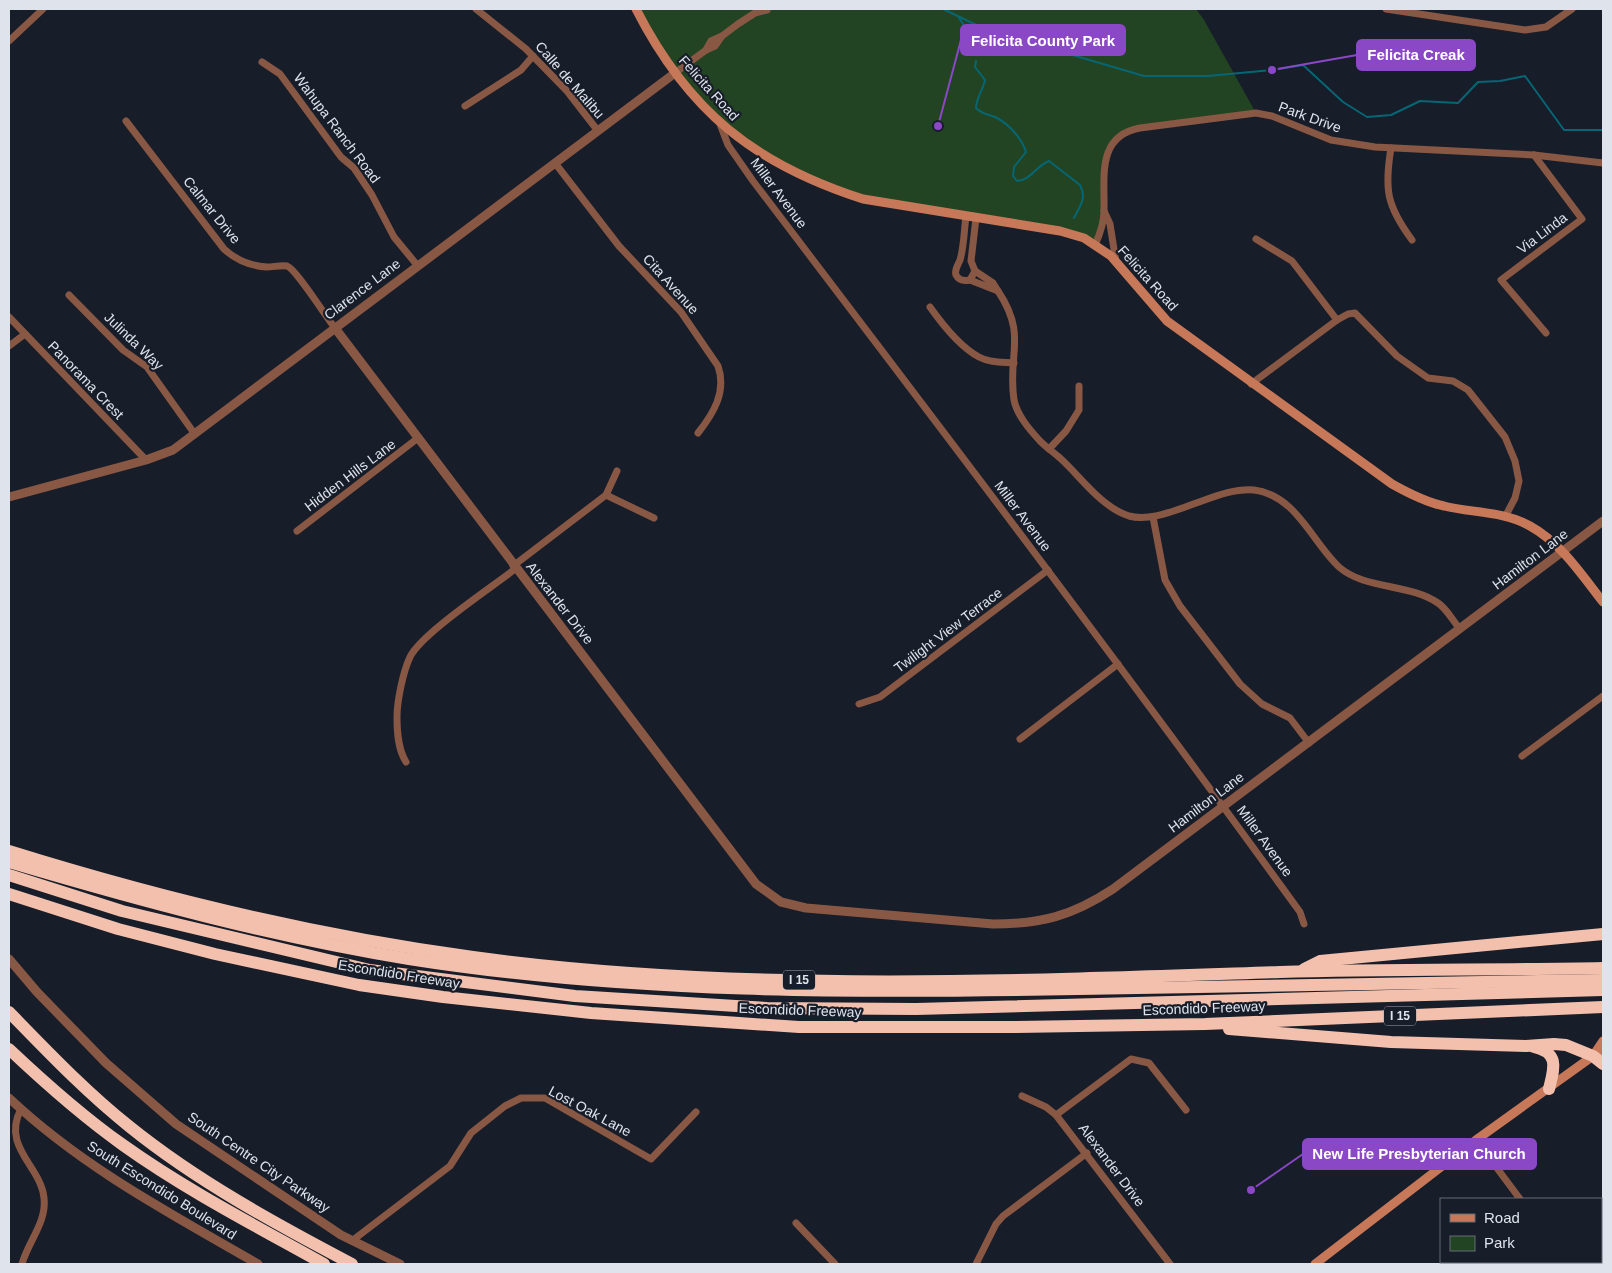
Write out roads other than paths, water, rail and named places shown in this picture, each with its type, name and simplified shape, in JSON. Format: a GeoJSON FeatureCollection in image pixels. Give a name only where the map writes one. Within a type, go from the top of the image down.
{"type":"FeatureCollection","features":[{"type":"Feature","properties":{"kind":"highway","name":"Escondido Freeway"},"geometry":{"type":"LineString","coordinates":[[9,851],[70,870],[202,905],[321,931],[473,957],[663,975],[782,980],[986,979],[1603,968]]}},
{"type":"Feature","properties":{"kind":"highway"},"geometry":{"type":"LineString","coordinates":[[9,862],[141,901],[276,935],[411,959],[644,985],[815,992],[1603,980]]}},
{"type":"Feature","properties":{"kind":"highway"},"geometry":{"type":"LineString","coordinates":[[9,875],[122,911],[370,970],[575,996],[767,1008],[916,1009],[1603,990]]}},
{"type":"Feature","properties":{"kind":"highway","name":"Escondido Freeway"},"geometry":{"type":"LineString","coordinates":[[9,894],[118,930],[215,954],[358,985],[453,998],[591,1013],[799,1027],[1205,1024],[1599,1007]]}},
{"type":"Feature","properties":{"kind":"highway"},"geometry":{"type":"LineString","coordinates":[[1297,972],[1320,961],[1603,934]]}},
{"type":"Feature","properties":{"kind":"highway"},"geometry":{"type":"LineString","coordinates":[[1373,985],[1446,971]]}},
{"type":"Feature","properties":{"kind":"highway"},"geometry":{"type":"LineString","coordinates":[[9,1012],[82,1085],[154,1145],[212,1184],[352,1264]]}},
{"type":"Feature","properties":{"kind":"highway"},"geometry":{"type":"LineString","coordinates":[[1205,1024],[1235,1030],[1381,1041],[1526,1046],[1554,1044],[1600,1057]]}},
{"type":"Feature","properties":{"kind":"highway"},"geometry":{"type":"LineString","coordinates":[[1526,1046],[1545,1050],[1552,1057],[1554,1068],[1549,1088]]}},
{"type":"Feature","properties":{"kind":"highway"},"geometry":{"type":"LineString","coordinates":[[9,1050],[51,1089],[124,1145],[168,1174],[324,1264]]}},
{"type":"Feature","properties":{"kind":"main road","name":"Felicita Road"},"geometry":{"type":"LineString","coordinates":[[636,9],[656,47],[675,73],[720,124],[751,148],[781,166],[836,190],[900,206],[1060,231],[1095,244],[1116,262],[1167,321],[1251,384],[1404,491],[1445,506],[1505,517],[1529,525],[1562,552],[1603,602]]}},
{"type":"Feature","properties":{"kind":"main road"},"geometry":{"type":"LineString","coordinates":[[1315,1264],[1476,1140],[1549,1088],[1600,1057],[1603,1041]]}},
{"type":"Feature","properties":{"kind":"street"},"geometry":{"type":"LineString","coordinates":[[9,41],[44,9]]}},
{"type":"Feature","properties":{"kind":"street","name":"Calle de Malibu"},"geometry":{"type":"LineString","coordinates":[[476,9],[534,56],[567,91],[598,131]]}},
{"type":"Feature","properties":{"kind":"street"},"geometry":{"type":"LineString","coordinates":[[1386,9],[1526,30],[1546,27],[1572,9]]}},
{"type":"Feature","properties":{"kind":"street","name":"Clarence Lane"},"geometry":{"type":"LineString","coordinates":[[9,497],[146,460],[173,450],[417,265],[706,50],[715,46],[722,36],[754,12],[766,10]]}},
{"type":"Feature","properties":{"kind":"street"},"geometry":{"type":"LineString","coordinates":[[465,106],[521,70],[534,56]]}},
{"type":"Feature","properties":{"kind":"street","name":"Wahupa Ranch Road"},"geometry":{"type":"LineString","coordinates":[[262,62],[280,74],[341,157],[354,168],[372,195],[394,237],[417,265]]}},
{"type":"Feature","properties":{"kind":"street","name":"Park Drive"},"geometry":{"type":"LineString","coordinates":[[1095,244],[1102,227],[1104,169],[1107,155],[1116,141],[1133,129],[1256,113],[1272,116],[1331,140],[1391,148],[1534,155],[1603,163]]}},
{"type":"Feature","properties":{"kind":"street","name":"Calmar Drive"},"geometry":{"type":"LineString","coordinates":[[126,121],[224,249],[246,263],[268,267],[286,266],[291,269],[301,278],[305,289],[335,328]]}},
{"type":"Feature","properties":{"kind":"street","name":"Miller Avenue"},"geometry":{"type":"LineString","coordinates":[[720,124],[728,145],[753,181],[1224,806],[1300,912],[1304,924]]}},
{"type":"Feature","properties":{"kind":"street"},"geometry":{"type":"LineString","coordinates":[[1391,148],[1388,193],[1395,216],[1412,240]]}},
{"type":"Feature","properties":{"kind":"street","name":"Via Linda"},"geometry":{"type":"LineString","coordinates":[[1534,155],[1582,218],[1501,280],[1546,333]]}},
{"type":"Feature","properties":{"kind":"street","name":"Cita Avenue"},"geometry":{"type":"LineString","coordinates":[[556,162],[619,246],[681,312],[718,366],[721,375],[720,395],[713,414],[698,433]]}},
{"type":"Feature","properties":{"kind":"street","name":"Park Drive"},"geometry":{"type":"LineString","coordinates":[[1104,211],[1110,224],[1116,262]]}},
{"type":"Feature","properties":{"kind":"street"},"geometry":{"type":"LineString","coordinates":[[966,216],[960,261],[956,269],[956,275],[960,280],[970,280],[998,290]]}},
{"type":"Feature","properties":{"kind":"street"},"geometry":{"type":"LineString","coordinates":[[976,218],[971,260],[975,271],[993,283],[1010,308],[1016,334],[1014,401],[1024,422],[1049,449],[1104,501],[1130,516],[1153,517],[1222,494],[1254,490],[1270,495],[1288,505],[1340,568],[1360,578],[1427,596],[1440,604],[1460,629]]}},
{"type":"Feature","properties":{"kind":"street"},"geometry":{"type":"LineString","coordinates":[[1256,239],[1292,261],[1337,320]]}},
{"type":"Feature","properties":{"kind":"street"},"geometry":{"type":"LineString","coordinates":[[970,280],[975,271]]}},
{"type":"Feature","properties":{"kind":"street","name":"Julinda Way"},"geometry":{"type":"LineString","coordinates":[[69,295],[123,350],[147,368],[194,433]]}},
{"type":"Feature","properties":{"kind":"street"},"geometry":{"type":"LineString","coordinates":[[930,307],[963,344],[979,357],[996,362],[1014,363]]}},
{"type":"Feature","properties":{"kind":"street"},"geometry":{"type":"LineString","coordinates":[[1251,384],[1337,320],[1348,314],[1355,313],[1397,356],[1428,378],[1453,381],[1463,386],[1473,395],[1505,437],[1515,461],[1518,481],[1517,490],[1505,517]]}},
{"type":"Feature","properties":{"kind":"street","name":"Panorama Crest"},"geometry":{"type":"LineString","coordinates":[[9,317],[146,460]]}},
{"type":"Feature","properties":{"kind":"street","name":"Alexander Drive"},"geometry":{"type":"LineString","coordinates":[[335,328],[514,567],[622,704],[756,884],[766,893]]}},
{"type":"Feature","properties":{"kind":"street"},"geometry":{"type":"LineString","coordinates":[[9,346],[25,334]]}},
{"type":"Feature","properties":{"kind":"street"},"geometry":{"type":"LineString","coordinates":[[1049,449],[1066,431],[1079,410],[1079,386]]}},
{"type":"Feature","properties":{"kind":"street","name":"Hidden Hills Lane"},"geometry":{"type":"LineString","coordinates":[[297,531],[418,438]]}},
{"type":"Feature","properties":{"kind":"street"},"geometry":{"type":"LineString","coordinates":[[406,762],[400,753],[397,705],[410,657],[424,640],[606,495],[617,471]]}},
{"type":"Feature","properties":{"kind":"street"},"geometry":{"type":"LineString","coordinates":[[606,495],[654,518]]}},
{"type":"Feature","properties":{"kind":"street"},"geometry":{"type":"LineString","coordinates":[[1153,517],[1165,580],[1180,606],[1240,684],[1262,704],[1290,718],[1309,743]]}},
{"type":"Feature","properties":{"kind":"street","name":"Hamilton Lane"},"geometry":{"type":"LineString","coordinates":[[766,893],[781,902],[806,908],[993,924],[1037,922],[1070,913],[1098,898],[1224,806],[1603,521]]}},
{"type":"Feature","properties":{"kind":"street","name":"Twilight View Terrace"},"geometry":{"type":"LineString","coordinates":[[859,704],[880,697],[1048,570]]}},
{"type":"Feature","properties":{"kind":"street"},"geometry":{"type":"LineString","coordinates":[[1020,739],[1118,664]]}},
{"type":"Feature","properties":{"kind":"street"},"geometry":{"type":"LineString","coordinates":[[1522,756],[1603,696]]}},
{"type":"Feature","properties":{"kind":"street","name":"South Centre City Parkway"},"geometry":{"type":"LineString","coordinates":[[9,959],[37,992],[106,1063],[176,1124],[271,1189],[354,1240],[400,1264]]}},
{"type":"Feature","properties":{"kind":"street"},"geometry":{"type":"LineString","coordinates":[[1056,1115],[1131,1059],[1149,1063],[1186,1110]]}},
{"type":"Feature","properties":{"kind":"street","name":"Alexander Drive"},"geometry":{"type":"LineString","coordinates":[[1022,1096],[1046,1107],[1056,1115],[1170,1264]]}},
{"type":"Feature","properties":{"kind":"street","name":"South Escondido Boulevard"},"geometry":{"type":"LineString","coordinates":[[9,1098],[20,1109],[88,1162],[118,1182],[258,1264]]}},
{"type":"Feature","properties":{"kind":"street","name":"Lost Oak Lane"},"geometry":{"type":"LineString","coordinates":[[354,1240],[450,1166],[471,1133],[505,1106],[521,1098],[546,1098],[651,1158],[696,1112]]}},
{"type":"Feature","properties":{"kind":"street"},"geometry":{"type":"LineString","coordinates":[[20,1109],[14,1129],[21,1154],[42,1189],[45,1209],[22,1264]]}},
{"type":"Feature","properties":{"kind":"street"},"geometry":{"type":"LineString","coordinates":[[1476,1140],[1519,1198]]}},
{"type":"Feature","properties":{"kind":"street"},"geometry":{"type":"LineString","coordinates":[[976,1264],[996,1224],[1003,1216],[1086,1153]]}},
{"type":"Feature","properties":{"kind":"street"},"geometry":{"type":"LineString","coordinates":[[796,1223],[835,1264]]}},
{"type":"Feature","properties":{"kind":"waterway"},"geometry":{"type":"LineString","coordinates":[[943,9],[1008,40],[1052,49],[1144,76],[1208,76],[1303,65],[1343,102],[1367,117],[1391,115],[1420,101],[1458,103],[1478,82],[1500,81],[1525,76],[1564,130],[1603,130]]}},
{"type":"Feature","properties":{"kind":"waterway"},"geometry":{"type":"LineString","coordinates":[[958,16],[979,50]]}},
{"type":"Feature","properties":{"kind":"waterway"},"geometry":{"type":"LineString","coordinates":[[976,61],[975,67],[985,80],[976,108],[997,118],[1011,128],[1026,152],[1014,167],[1013,176],[1017,181],[1022,180],[1049,161],[1080,185],[1083,198],[1074,218]]}},
{"type":"Feature","properties":{"kind":"place","name":"Felicita Creak"},"geometry":{"type":"Point","coordinates":[1272,70]}},
{"type":"Feature","properties":{"kind":"place","name":"Felicita County Park"},"geometry":{"type":"Point","coordinates":[938,126]}},
{"type":"Feature","properties":{"kind":"place","name":"New Life Presbyterian Church"},"geometry":{"type":"Point","coordinates":[1251,1190]}}]}
